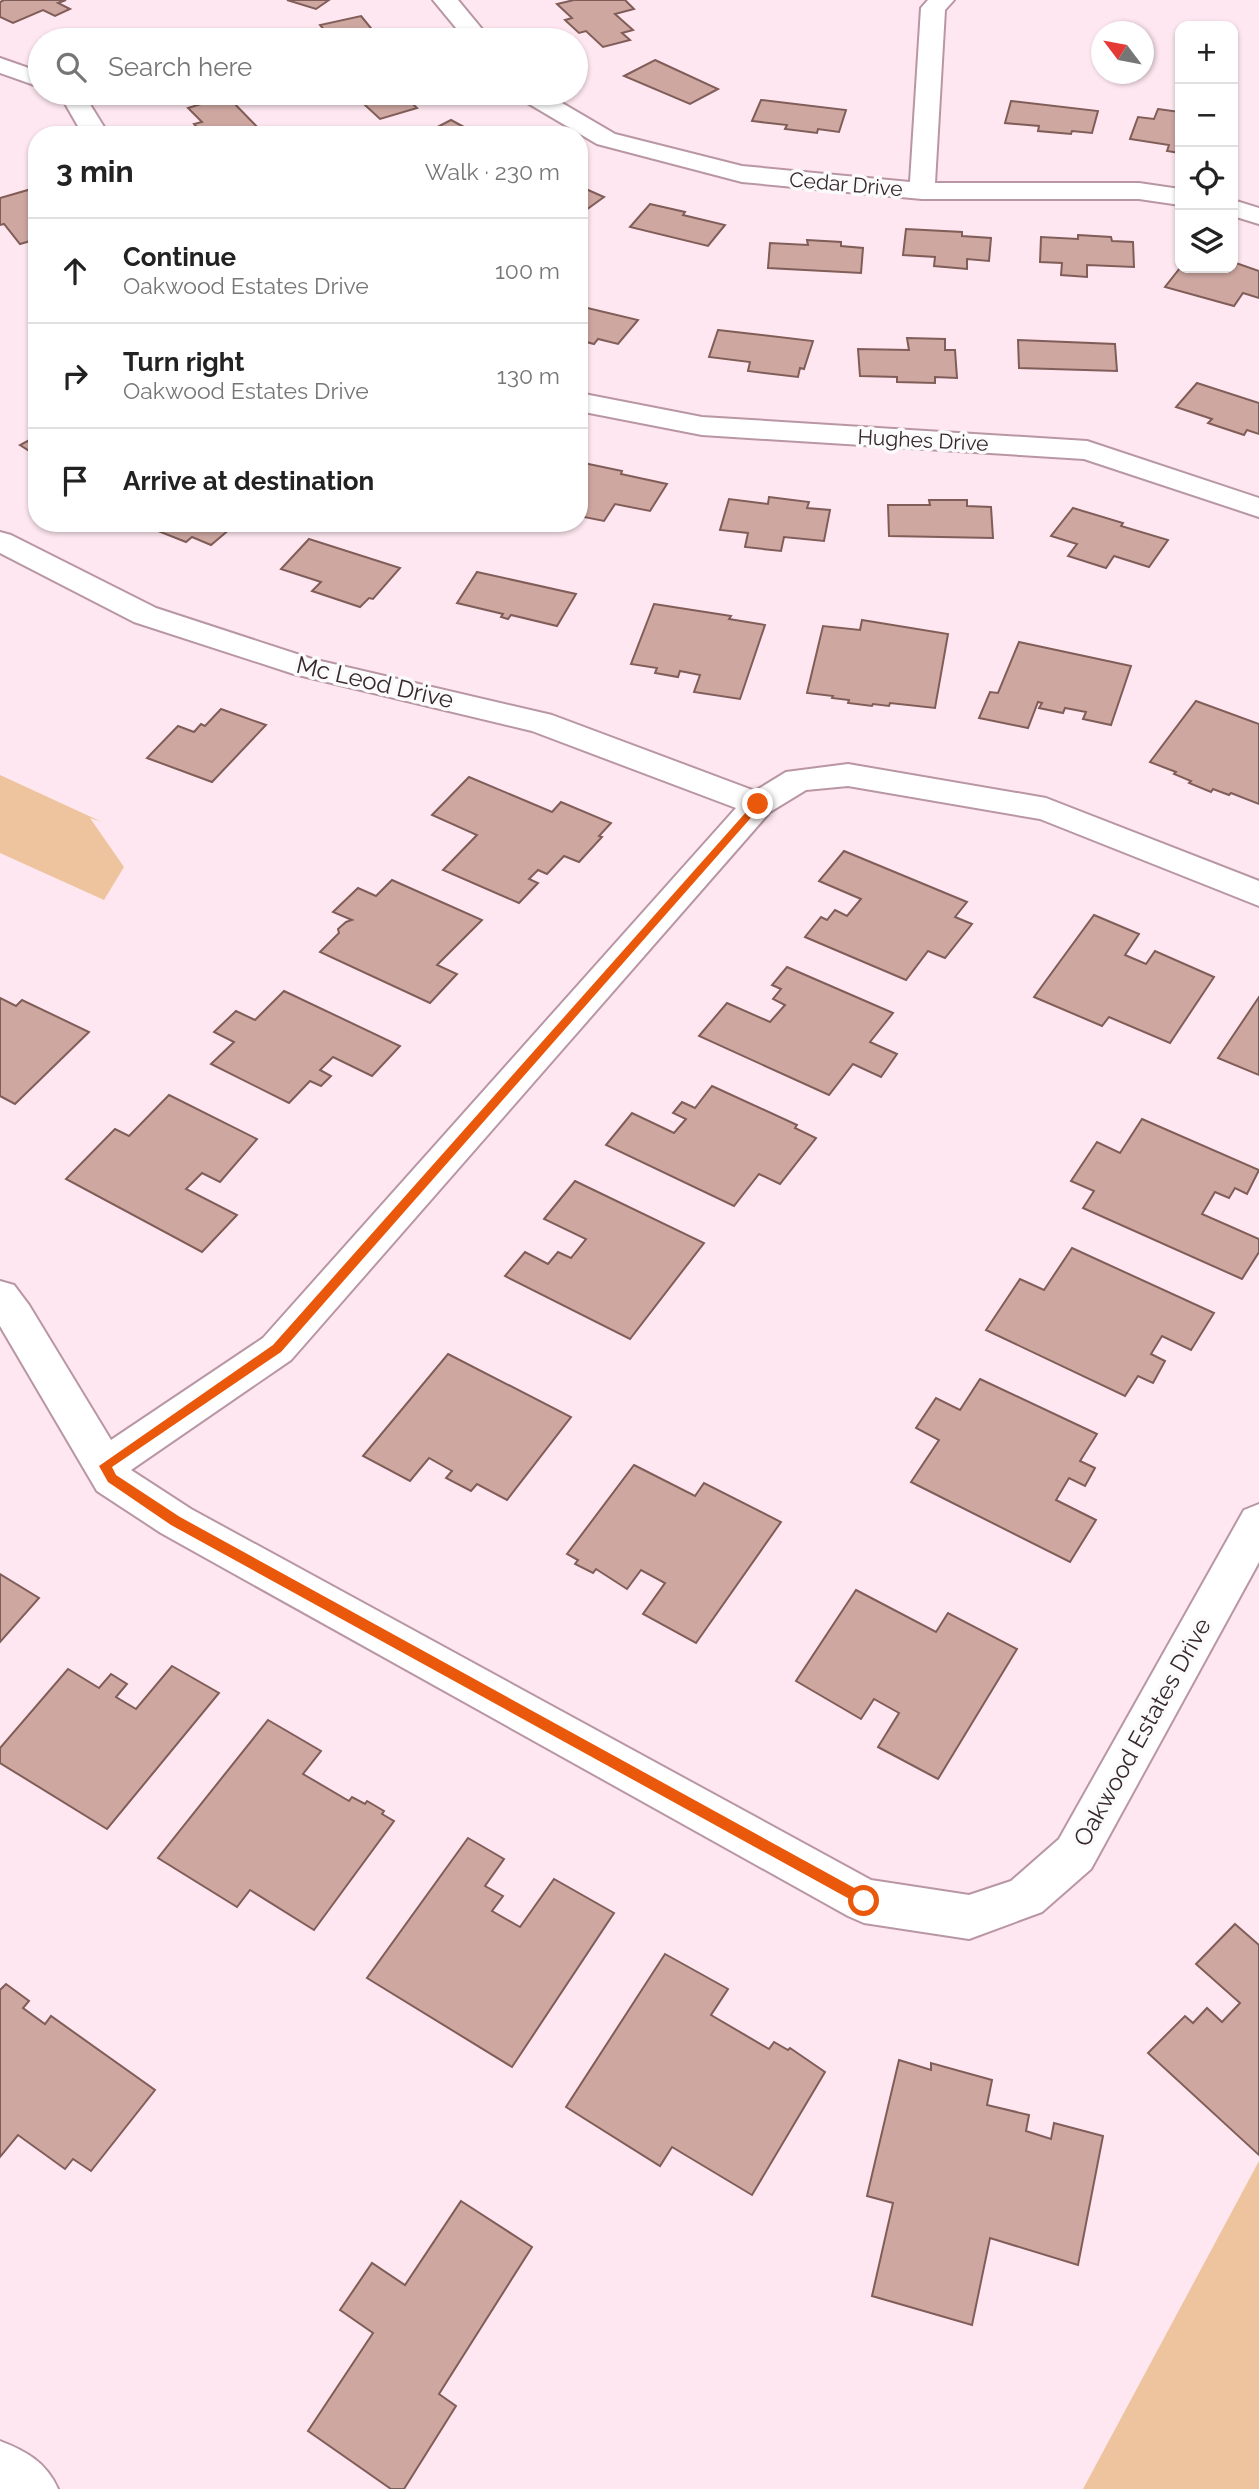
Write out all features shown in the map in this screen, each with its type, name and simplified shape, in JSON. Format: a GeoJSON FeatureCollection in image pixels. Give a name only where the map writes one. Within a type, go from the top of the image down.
{"type":"FeatureCollection","features":[{"type":"Feature","properties":{"kind":"street"},"geometry":{"type":"LineString","coordinates":[[446,0],[469,28]]}},
{"type":"Feature","properties":{"kind":"street"},"geometry":{"type":"LineString","coordinates":[[922,191],[933,8],[942,0]]}},
{"type":"Feature","properties":{"kind":"street"},"geometry":{"type":"LineString","coordinates":[[0,65],[28,76]]}},
{"type":"Feature","properties":{"kind":"street"},"geometry":{"type":"LineString","coordinates":[[78,105],[91,126]]}},
{"type":"Feature","properties":{"kind":"street","name":"Cedar Drive"},"geometry":{"type":"LineString","coordinates":[[548,105],[584,126]]}},
{"type":"Feature","properties":{"kind":"street","name":"Cedar Drive"},"geometry":{"type":"LineString","coordinates":[[588,128],[606,139],[742,174],[922,191],[1139,191],[1175,196]]}},
{"type":"Feature","properties":{"kind":"street"},"geometry":{"type":"LineString","coordinates":[[1238,210],[1259,216]]}},
{"type":"Feature","properties":{"kind":"street","name":"Hughes Drive"},"geometry":{"type":"LineString","coordinates":[[588,404],[702,426],[1087,450],[1259,508]]}},
{"type":"Feature","properties":{"kind":"street","name":"Mc Leod Drive"},"geometry":{"type":"LineString","coordinates":[[0,541],[145,615],[304,667],[541,722],[758,804]]}},
{"type":"Feature","properties":{"kind":"street"},"geometry":{"type":"LineString","coordinates":[[105,1466],[277,1349],[758,804],[798,780],[848,775],[1046,809],[1259,894]]}},
{"type":"Feature","properties":{"kind":"street","name":"Oakwood Estates Drive"},"geometry":{"type":"LineString","coordinates":[[0,1296],[15,1316],[112,1479],[176,1521],[864,1901],[969,1917],[1026,1897],[1075,1854],[1259,1522]]}},
{"type":"Feature","properties":{"kind":"street"},"geometry":{"type":"LineString","coordinates":[[0,2467],[31,2489]]}},
{"type":"Feature","properties":{"kind":"shaded area"},"geometry":{"type":"Polygon","coordinates":[[[0,775],[102,822],[90,818],[124,867],[104,900],[0,853],[0,775]]]}},
{"type":"Feature","properties":{"kind":"shaded area"},"geometry":{"type":"Polygon","coordinates":[[[1259,2161],[1259,2489],[1083,2489],[1259,2161]]]}},
{"type":"Feature","properties":{"kind":"building"},"geometry":{"type":"Polygon","coordinates":[[[66,0],[58,3],[70,9],[55,16],[43,10],[13,23],[0,17],[0,2],[66,0]]]}},
{"type":"Feature","properties":{"kind":"building"},"geometry":{"type":"Polygon","coordinates":[[[287,0],[329,0],[316,9],[287,0]]]}},
{"type":"Feature","properties":{"kind":"building"},"geometry":{"type":"Polygon","coordinates":[[[574,0],[625,0],[634,9],[615,14],[633,30],[622,33],[630,40],[603,47],[588,33],[588,28],[574,28],[565,20],[572,18],[557,4],[574,0]]]}},
{"type":"Feature","properties":{"kind":"building"},"geometry":{"type":"Polygon","coordinates":[[[361,16],[371,28],[323,28],[320,25],[361,16]]]}},
{"type":"Feature","properties":{"kind":"building"},"geometry":{"type":"Polygon","coordinates":[[[655,60],[718,89],[690,104],[624,76],[655,60]]]}},
{"type":"Feature","properties":{"kind":"building"},"geometry":{"type":"Polygon","coordinates":[[[761,100],[846,110],[839,132],[818,129],[817,133],[785,129],[787,125],[752,121],[761,100]]]}},
{"type":"Feature","properties":{"kind":"building"},"geometry":{"type":"Polygon","coordinates":[[[1011,101],[1098,111],[1092,133],[1038,131],[1039,126],[1005,123],[1011,101]]]}},
{"type":"Feature","properties":{"kind":"building"},"geometry":{"type":"Polygon","coordinates":[[[198,105],[236,105],[256,126],[196,126],[194,124],[202,122],[188,108],[198,105]]]}},
{"type":"Feature","properties":{"kind":"building"},"geometry":{"type":"Polygon","coordinates":[[[365,105],[414,105],[417,108],[380,119],[365,105]]]}},
{"type":"Feature","properties":{"kind":"building"},"geometry":{"type":"Polygon","coordinates":[[[1158,109],[1175,111],[1175,152],[1167,151],[1169,145],[1130,139],[1138,117],[1154,119],[1158,109]]]}},
{"type":"Feature","properties":{"kind":"building"},"geometry":{"type":"Polygon","coordinates":[[[451,120],[462,126],[439,126],[451,120]]]}},
{"type":"Feature","properties":{"kind":"building"},"geometry":{"type":"Polygon","coordinates":[[[28,190],[28,242],[20,244],[4,224],[0,225],[0,198],[28,190]]]}},
{"type":"Feature","properties":{"kind":"building"},"geometry":{"type":"Polygon","coordinates":[[[588,190],[604,197],[588,209],[588,190]]]}},
{"type":"Feature","properties":{"kind":"building"},"geometry":{"type":"Polygon","coordinates":[[[650,204],[725,225],[708,246],[630,227],[650,204]]]}},
{"type":"Feature","properties":{"kind":"building"},"geometry":{"type":"Polygon","coordinates":[[[906,229],[962,232],[962,236],[991,238],[989,261],[967,259],[967,269],[934,266],[935,257],[903,255],[906,229]]]}},
{"type":"Feature","properties":{"kind":"building"},"geometry":{"type":"Polygon","coordinates":[[[1078,235],[1111,237],[1112,241],[1133,242],[1134,267],[1087,265],[1087,277],[1061,275],[1062,263],[1040,262],[1041,237],[1078,239],[1078,235]]]}},
{"type":"Feature","properties":{"kind":"building"},"geometry":{"type":"Polygon","coordinates":[[[807,240],[841,242],[841,246],[863,248],[861,273],[768,268],[770,243],[808,245],[807,240]]]}},
{"type":"Feature","properties":{"kind":"building"},"geometry":{"type":"Polygon","coordinates":[[[1238,264],[1259,271],[1259,298],[1243,293],[1234,306],[1165,287],[1176,273],[1238,273],[1238,264]]]}},
{"type":"Feature","properties":{"kind":"building"},"geometry":{"type":"Polygon","coordinates":[[[588,308],[638,320],[618,344],[598,339],[594,344],[588,342],[588,308]]]}},
{"type":"Feature","properties":{"kind":"building"},"geometry":{"type":"Polygon","coordinates":[[[718,330],[813,341],[804,369],[800,368],[798,377],[748,371],[750,362],[709,357],[718,330]]]}},
{"type":"Feature","properties":{"kind":"building"},"geometry":{"type":"Polygon","coordinates":[[[907,338],[945,339],[945,350],[955,350],[957,378],[935,377],[935,383],[897,382],[897,377],[860,376],[858,349],[909,350],[907,338]]]}},
{"type":"Feature","properties":{"kind":"building"},"geometry":{"type":"Polygon","coordinates":[[[1018,340],[1115,344],[1117,371],[1019,368],[1018,340]]]}},
{"type":"Feature","properties":{"kind":"building"},"geometry":{"type":"Polygon","coordinates":[[[1197,383],[1259,403],[1259,434],[1247,430],[1244,435],[1208,423],[1212,419],[1176,407],[1197,383]]]}},
{"type":"Feature","properties":{"kind":"building"},"geometry":{"type":"Polygon","coordinates":[[[28,441],[28,450],[20,445],[28,441]]]}},
{"type":"Feature","properties":{"kind":"building"},"geometry":{"type":"Polygon","coordinates":[[[588,464],[667,484],[650,511],[615,504],[604,521],[588,518],[588,464]]]}},
{"type":"Feature","properties":{"kind":"building"},"geometry":{"type":"Polygon","coordinates":[[[769,497],[809,502],[807,508],[830,510],[824,541],[784,537],[781,551],[745,547],[748,533],[720,530],[729,499],[768,504],[769,497]]]}},
{"type":"Feature","properties":{"kind":"building"},"geometry":{"type":"Polygon","coordinates":[[[929,500],[967,500],[967,506],[991,507],[993,538],[889,536],[888,505],[930,505],[929,500]]]}},
{"type":"Feature","properties":{"kind":"building"},"geometry":{"type":"Polygon","coordinates":[[[1073,508],[1168,540],[1149,567],[1114,556],[1106,568],[1068,556],[1077,544],[1051,536],[1073,508]]]}},
{"type":"Feature","properties":{"kind":"building"},"geometry":{"type":"Polygon","coordinates":[[[161,532],[226,532],[211,545],[192,537],[186,542],[161,532]]]}},
{"type":"Feature","properties":{"kind":"building"},"geometry":{"type":"Polygon","coordinates":[[[309,539],[400,568],[373,599],[369,598],[360,607],[312,591],[321,582],[281,569],[309,539]]]}},
{"type":"Feature","properties":{"kind":"building"},"geometry":{"type":"Polygon","coordinates":[[[477,572],[576,594],[557,626],[511,615],[508,619],[501,617],[503,614],[457,603],[477,572]]]}},
{"type":"Feature","properties":{"kind":"building"},"geometry":{"type":"Polygon","coordinates":[[[654,604],[731,616],[729,619],[765,625],[740,699],[694,692],[700,675],[680,671],[678,677],[655,673],[657,668],[631,664],[654,604]]]}},
{"type":"Feature","properties":{"kind":"building"},"geometry":{"type":"Polygon","coordinates":[[[862,620],[948,634],[935,708],[890,703],[889,706],[872,706],[848,703],[849,700],[832,698],[833,696],[807,693],[823,626],[860,630],[862,620]]]}},
{"type":"Feature","properties":{"kind":"building"},"geometry":{"type":"Polygon","coordinates":[[[1019,642],[1131,666],[1111,725],[1083,719],[1086,712],[1065,708],[1063,713],[1039,708],[1042,703],[1038,702],[1028,728],[979,718],[990,692],[998,693],[1019,642]]]}},
{"type":"Feature","properties":{"kind":"building"},"geometry":{"type":"Polygon","coordinates":[[[1196,701],[1259,724],[1259,804],[1231,793],[1229,795],[1213,789],[1211,792],[1189,783],[1191,781],[1174,774],[1176,772],[1150,762],[1196,701]]]}},
{"type":"Feature","properties":{"kind":"building"},"geometry":{"type":"Polygon","coordinates":[[[221,709],[266,725],[212,782],[147,758],[178,726],[194,732],[201,724],[205,726],[221,709]]]}},
{"type":"Feature","properties":{"kind":"building"},"geometry":{"type":"Polygon","coordinates":[[[469,777],[552,812],[561,802],[611,823],[579,862],[564,856],[547,874],[538,870],[529,879],[538,883],[519,903],[443,870],[477,835],[432,815],[469,777]]]}},
{"type":"Feature","properties":{"kind":"building"},"geometry":{"type":"Polygon","coordinates":[[[844,851],[967,902],[955,917],[972,924],[945,958],[928,951],[906,980],[805,937],[821,917],[827,920],[835,910],[847,916],[861,899],[819,881],[844,851]]]}},
{"type":"Feature","properties":{"kind":"building"},"geometry":{"type":"Polygon","coordinates":[[[392,880],[482,920],[437,965],[457,974],[430,1003],[320,952],[339,933],[338,929],[352,920],[333,912],[358,888],[376,896],[392,880]]]}},
{"type":"Feature","properties":{"kind":"building"},"geometry":{"type":"Polygon","coordinates":[[[1094,915],[1139,934],[1125,955],[1146,964],[1155,951],[1214,977],[1170,1043],[1109,1017],[1102,1026],[1034,997],[1094,915]]]}},
{"type":"Feature","properties":{"kind":"building"},"geometry":{"type":"Polygon","coordinates":[[[787,967],[893,1013],[870,1042],[897,1054],[881,1077],[853,1064],[829,1095],[699,1036],[727,1003],[770,1022],[785,1005],[773,999],[781,989],[772,985],[787,967]]]}},
{"type":"Feature","properties":{"kind":"building"},"geometry":{"type":"Polygon","coordinates":[[[284,991],[400,1046],[372,1076],[333,1057],[320,1070],[331,1076],[321,1086],[310,1081],[289,1103],[211,1064],[234,1042],[214,1032],[236,1011],[255,1020],[284,991]]]}},
{"type":"Feature","properties":{"kind":"building"},"geometry":{"type":"Polygon","coordinates":[[[1259,997],[1259,1075],[1218,1058],[1259,997]]]}},
{"type":"Feature","properties":{"kind":"building"},"geometry":{"type":"Polygon","coordinates":[[[0,998],[16,1006],[22,1000],[89,1032],[15,1104],[0,1096],[0,998]]]}},
{"type":"Feature","properties":{"kind":"building"},"geometry":{"type":"Polygon","coordinates":[[[712,1086],[797,1125],[795,1128],[816,1138],[780,1184],[759,1174],[734,1206],[606,1145],[632,1113],[674,1133],[686,1119],[673,1113],[682,1102],[695,1108],[712,1086]]]}},
{"type":"Feature","properties":{"kind":"building"},"geometry":{"type":"Polygon","coordinates":[[[169,1095],[257,1139],[220,1182],[202,1173],[186,1189],[237,1215],[202,1252],[66,1179],[115,1129],[129,1136],[169,1095]]]}},
{"type":"Feature","properties":{"kind":"building"},"geometry":{"type":"Polygon","coordinates":[[[1142,1119],[1259,1170],[1247,1194],[1235,1188],[1229,1198],[1215,1192],[1202,1214],[1259,1239],[1259,1252],[1242,1279],[1083,1208],[1094,1191],[1071,1181],[1097,1142],[1120,1153],[1142,1119]]]}},
{"type":"Feature","properties":{"kind":"building"},"geometry":{"type":"Polygon","coordinates":[[[575,1181],[704,1243],[630,1339],[505,1276],[525,1252],[548,1264],[558,1252],[571,1258],[586,1239],[544,1219],[575,1181]]]}},
{"type":"Feature","properties":{"kind":"building"},"geometry":{"type":"Polygon","coordinates":[[[1072,1248],[1214,1313],[1191,1350],[1162,1336],[1151,1354],[1165,1361],[1153,1383],[1138,1376],[1125,1396],[986,1330],[1020,1279],[1044,1290],[1072,1248]]]}},
{"type":"Feature","properties":{"kind":"building"},"geometry":{"type":"Polygon","coordinates":[[[448,1354],[571,1417],[507,1500],[477,1484],[471,1491],[446,1478],[452,1471],[429,1458],[410,1481],[363,1456],[448,1354]]]}},
{"type":"Feature","properties":{"kind":"building"},"geometry":{"type":"Polygon","coordinates":[[[980,1379],[1097,1434],[1080,1461],[1095,1468],[1085,1486],[1069,1478],[1056,1500],[1096,1520],[1070,1562],[911,1482],[939,1440],[916,1428],[936,1398],[960,1410],[980,1379]]]}},
{"type":"Feature","properties":{"kind":"building"},"geometry":{"type":"Polygon","coordinates":[[[634,1465],[695,1496],[704,1483],[781,1522],[696,1643],[643,1614],[665,1583],[641,1570],[627,1589],[596,1569],[593,1573],[575,1564],[578,1560],[567,1554],[634,1465]]]}},
{"type":"Feature","properties":{"kind":"building"},"geometry":{"type":"Polygon","coordinates":[[[0,1574],[39,1598],[0,1642],[0,1574]]]}},
{"type":"Feature","properties":{"kind":"building"},"geometry":{"type":"Polygon","coordinates":[[[856,1590],[936,1632],[948,1613],[1017,1649],[938,1779],[878,1747],[899,1713],[874,1699],[861,1719],[796,1681],[856,1590]]]}},
{"type":"Feature","properties":{"kind":"building"},"geometry":{"type":"Polygon","coordinates":[[[172,1666],[219,1693],[107,1829],[0,1763],[0,1748],[68,1669],[99,1688],[111,1674],[127,1684],[116,1697],[136,1709],[172,1666]]]}},
{"type":"Feature","properties":{"kind":"building"},"geometry":{"type":"Polygon","coordinates":[[[268,1720],[321,1751],[303,1774],[349,1801],[352,1797],[365,1804],[367,1801],[394,1821],[314,1930],[250,1890],[237,1907],[158,1858],[268,1720]]]}},
{"type":"Feature","properties":{"kind":"building"},"geometry":{"type":"Polygon","coordinates":[[[468,1838],[504,1859],[485,1886],[503,1896],[492,1911],[520,1927],[554,1879],[614,1913],[512,2067],[367,1978],[468,1838]]]}},
{"type":"Feature","properties":{"kind":"building"},"geometry":{"type":"Polygon","coordinates":[[[1235,1924],[1259,1945],[1259,2155],[1148,2053],[1185,2016],[1193,2023],[1207,2008],[1222,2022],[1240,2003],[1196,1964],[1235,1924]]]}},
{"type":"Feature","properties":{"kind":"building"},"geometry":{"type":"Polygon","coordinates":[[[665,1954],[728,1989],[711,2015],[769,2049],[774,2042],[788,2050],[790,2048],[825,2072],[752,2195],[672,2147],[660,2166],[566,2107],[665,1954]]]}},
{"type":"Feature","properties":{"kind":"building"},"geometry":{"type":"Polygon","coordinates":[[[6,1984],[29,2001],[23,2008],[45,2024],[51,2016],[155,2090],[91,2171],[73,2159],[65,2169],[18,2135],[0,2157],[0,1990],[6,1984]]]}},
{"type":"Feature","properties":{"kind":"building"},"geometry":{"type":"Polygon","coordinates":[[[899,2060],[931,2070],[931,2063],[992,2080],[987,2105],[1029,2115],[1026,2131],[1051,2139],[1054,2123],[1103,2136],[1078,2265],[990,2238],[972,2325],[872,2296],[893,2203],[867,2196],[899,2060]]]}},
{"type":"Feature","properties":{"kind":"building"},"geometry":{"type":"Polygon","coordinates":[[[461,2201],[532,2247],[439,2394],[456,2406],[404,2489],[391,2489],[308,2431],[373,2333],[340,2310],[372,2263],[405,2285],[461,2201]]]}},
{"type":"Feature","properties":{"kind":"route"},"geometry":{"type":"LineString","coordinates":[[758,804],[277,1349],[105,1466],[112,1479],[176,1521],[864,1901]]}}]}
